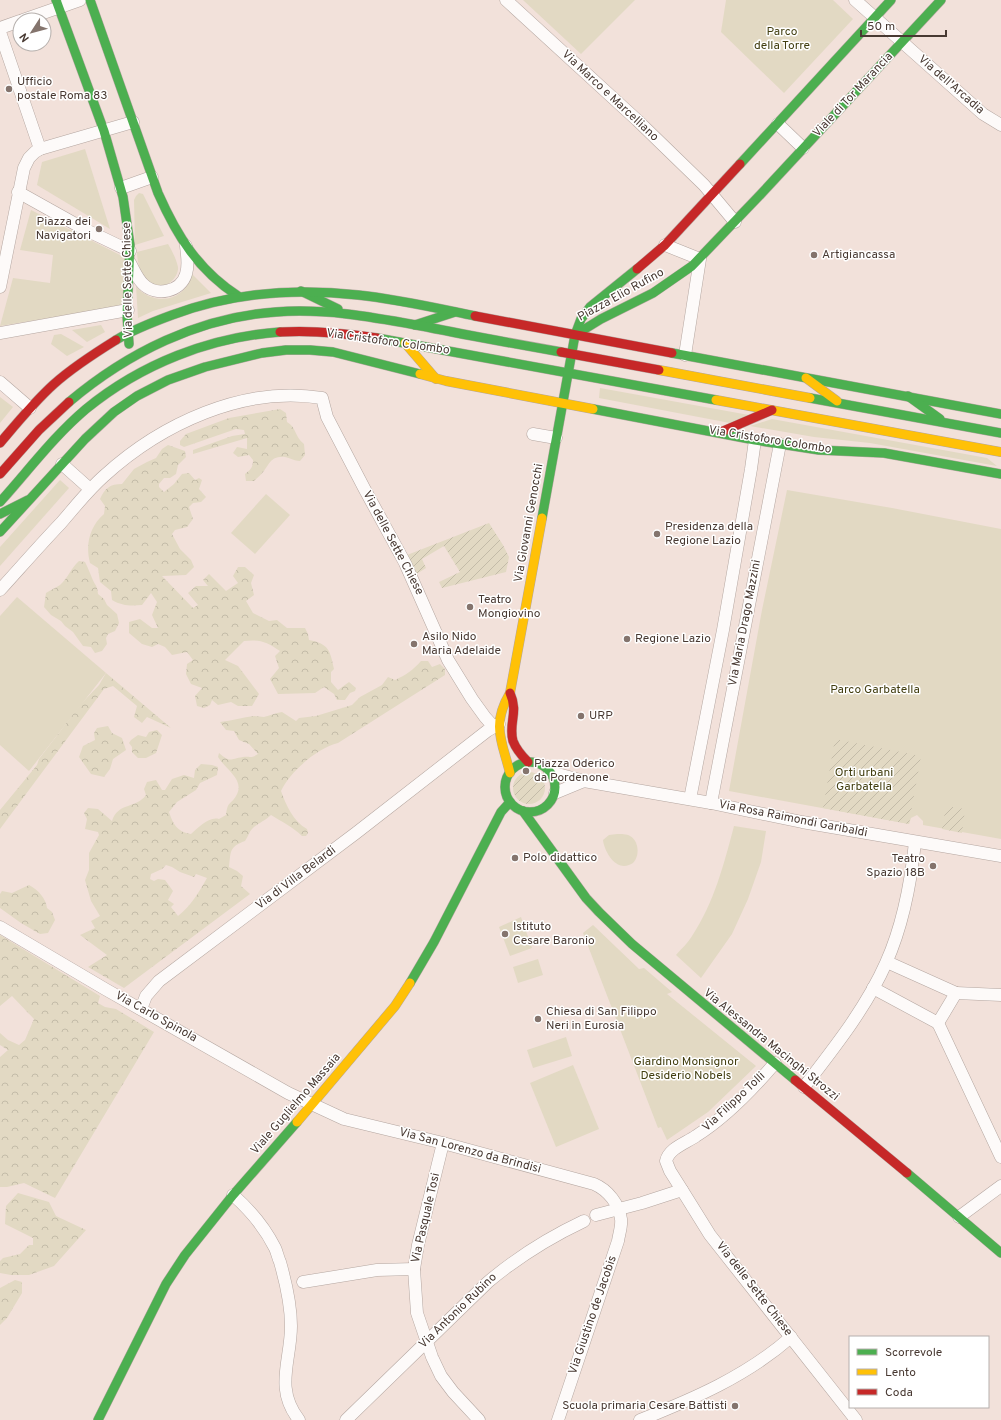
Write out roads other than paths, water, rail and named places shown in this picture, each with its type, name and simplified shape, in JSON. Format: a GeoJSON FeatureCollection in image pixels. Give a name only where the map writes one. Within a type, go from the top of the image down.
{"type":"FeatureCollection","features":[{"type":"Feature","properties":{"kind":"main road"},"geometry":{"type":"LineString","coordinates":[[90,0],[152,177],[167,215],[172,225],[197,260],[226,289],[238,296]]}},
{"type":"Feature","properties":{"kind":"main road"},"geometry":{"type":"LineString","coordinates":[[712,194],[891,0]]}},
{"type":"Feature","properties":{"kind":"main road","name":"Viale di Tor Marancia"},"geometry":{"type":"LineString","coordinates":[[735,222],[941,0]]}},
{"type":"Feature","properties":{"kind":"main road","name":"Via delle Sette Chiese"},"geometry":{"type":"LineString","coordinates":[[57,4],[104,131],[121,188],[126,212],[130,256],[128,334],[133,356],[142,371],[153,380],[160,383]]}},
{"type":"Feature","properties":{"kind":"main road","name":"Piazza Elio Rufino"},"geometry":{"type":"LineString","coordinates":[[575,335],[581,319],[588,309],[665,245],[712,194]]}},
{"type":"Feature","properties":{"kind":"main road","name":"Piazza Elio Rufino"},"geometry":{"type":"LineString","coordinates":[[575,335],[600,319],[653,293],[684,272],[700,259],[735,222]]}},
{"type":"Feature","properties":{"kind":"main road"},"geometry":{"type":"LineString","coordinates":[[301,291],[346,313]]}},
{"type":"Feature","properties":{"kind":"main road"},"geometry":{"type":"LineString","coordinates":[[0,442],[30,408],[74,367],[98,350],[146,324],[238,296],[301,291],[359,295],[1001,414]]}},
{"type":"Feature","properties":{"kind":"main road","name":"Via Cristoforo Colombo"},"geometry":{"type":"LineString","coordinates":[[0,474],[36,433],[64,406],[96,380],[133,356],[156,344],[205,326],[243,317],[294,311],[346,313],[1001,433]]}},
{"type":"Feature","properties":{"kind":"main road"},"geometry":{"type":"LineString","coordinates":[[414,325],[455,312]]}},
{"type":"Feature","properties":{"kind":"main road","name":"Via Cristoforo Colombo"},"geometry":{"type":"LineString","coordinates":[[0,502],[75,419],[107,393],[142,371],[170,358],[209,345],[244,337],[277,332],[330,332],[405,343],[1001,452]]}},
{"type":"Feature","properties":{"kind":"main road"},"geometry":{"type":"LineString","coordinates":[[563,404],[575,335]]}},
{"type":"Feature","properties":{"kind":"main road"},"geometry":{"type":"LineString","coordinates":[[405,343],[436,379]]}},
{"type":"Feature","properties":{"kind":"main road","name":"Via Cristoforo Colombo"},"geometry":{"type":"LineString","coordinates":[[0,532],[85,439],[114,412],[136,396],[160,383],[187,372],[213,364],[262,353],[286,350],[333,352],[436,379],[563,404],[721,432],[755,440],[819,450],[884,453],[1001,474]]}},
{"type":"Feature","properties":{"kind":"main road"},"geometry":{"type":"LineString","coordinates":[[806,378],[842,404]]}},
{"type":"Feature","properties":{"kind":"main road"},"geometry":{"type":"LineString","coordinates":[[908,396],[946,423]]}},
{"type":"Feature","properties":{"kind":"main road","name":"Via Giovanni Genocchi"},"geometry":{"type":"LineString","coordinates":[[510,693],[563,404]]}},
{"type":"Feature","properties":{"kind":"main road"},"geometry":{"type":"LineString","coordinates":[[721,432],[772,410]]}},
{"type":"Feature","properties":{"kind":"main road"},"geometry":{"type":"LineString","coordinates":[[986,449],[1001,462]]}},
{"type":"Feature","properties":{"kind":"main road"},"geometry":{"type":"LineString","coordinates":[[0,514],[28,500]]}},
{"type":"Feature","properties":{"kind":"main road"},"geometry":{"type":"LineString","coordinates":[[510,773],[496,725],[504,701],[510,693],[514,700],[515,706],[513,740],[517,749],[528,762]]}},
{"type":"Feature","properties":{"kind":"main road"},"geometry":{"type":"LineString","coordinates":[[523,811],[535,812],[547,806],[554,797],[554,780],[550,772],[539,764],[528,762],[521,764],[507,776],[505,785],[510,802],[523,811],[543,839]]}},
{"type":"Feature","properties":{"kind":"main road","name":"Viale Guglielmo Massaia"},"geometry":{"type":"LineString","coordinates":[[101,1419],[128,1359],[175,1269],[194,1242],[233,1195],[313,1104],[395,1006],[431,950],[501,812],[510,802]]}},
{"type":"Feature","properties":{"kind":"main road"},"geometry":{"type":"LineString","coordinates":[[546,817],[547,806]]}},
{"type":"Feature","properties":{"kind":"main road"},"geometry":{"type":"LineString","coordinates":[[543,839],[545,828]]}},
{"type":"Feature","properties":{"kind":"main road","name":"Via Alessandra Macinghi Strozzi"},"geometry":{"type":"LineString","coordinates":[[543,839],[586,898],[615,928],[656,966],[804,1087],[1001,1254]]}},
{"type":"Feature","properties":{"kind":"street"},"geometry":{"type":"LineString","coordinates":[[40,12],[57,4],[80,0]]}},
{"type":"Feature","properties":{"kind":"street","name":"Via Marco e Marcelliano"},"geometry":{"type":"LineString","coordinates":[[506,0],[637,120],[712,194]]}},
{"type":"Feature","properties":{"kind":"street","name":"Viale di Tor Marancia"},"geometry":{"type":"LineString","coordinates":[[855,0],[902,42]]}},
{"type":"Feature","properties":{"kind":"street"},"geometry":{"type":"LineString","coordinates":[[0,28],[12,24]]}},
{"type":"Feature","properties":{"kind":"street"},"geometry":{"type":"LineString","coordinates":[[0,32],[40,149]]}},
{"type":"Feature","properties":{"kind":"street","name":"Via dell'Arcadia"},"geometry":{"type":"LineString","coordinates":[[902,42],[983,114],[1001,125]]}},
{"type":"Feature","properties":{"kind":"street"},"geometry":{"type":"LineString","coordinates":[[0,287],[18,192],[25,165],[34,153],[40,149],[133,122]]}},
{"type":"Feature","properties":{"kind":"street","name":"Viale di Tor Marancia"},"geometry":{"type":"LineString","coordinates":[[778,124],[803,148]]}},
{"type":"Feature","properties":{"kind":"street"},"geometry":{"type":"LineString","coordinates":[[121,188],[152,177]]}},
{"type":"Feature","properties":{"kind":"street"},"geometry":{"type":"LineString","coordinates":[[18,192],[130,256],[140,281],[147,288],[159,291],[170,290],[179,285],[186,274],[188,265],[186,245]]}},
{"type":"Feature","properties":{"kind":"street"},"geometry":{"type":"LineString","coordinates":[[712,194],[735,222]]}},
{"type":"Feature","properties":{"kind":"street"},"geometry":{"type":"LineString","coordinates":[[665,245],[700,259],[685,355]]}},
{"type":"Feature","properties":{"kind":"street"},"geometry":{"type":"LineString","coordinates":[[0,333],[128,310]]}},
{"type":"Feature","properties":{"kind":"street"},"geometry":{"type":"LineString","coordinates":[[0,382],[30,408]]}},
{"type":"Feature","properties":{"kind":"street","name":"Via delle Sette Chiese"},"geometry":{"type":"LineString","coordinates":[[90,489],[134,452],[167,432],[198,416],[238,402],[264,397],[288,395],[322,398],[327,417],[407,567],[448,660],[485,717],[496,725]]}},
{"type":"Feature","properties":{"kind":"street"},"geometry":{"type":"LineString","coordinates":[[533,434],[556,438]]}},
{"type":"Feature","properties":{"kind":"street","name":"Via Maria Drago Mazzini"},"geometry":{"type":"LineString","coordinates":[[690,799],[723,630],[755,440]]}},
{"type":"Feature","properties":{"kind":"street","name":"Via Maria Drago Mazzini"},"geometry":{"type":"LineString","coordinates":[[711,803],[780,444]]}},
{"type":"Feature","properties":{"kind":"street"},"geometry":{"type":"LineString","coordinates":[[0,590],[90,489],[62,464]]}},
{"type":"Feature","properties":{"kind":"street","name":"Via di Villa Belardi"},"geometry":{"type":"LineString","coordinates":[[141,1009],[146,996],[159,981],[375,819],[459,752],[496,725]]}},
{"type":"Feature","properties":{"kind":"street"},"geometry":{"type":"LineString","coordinates":[[550,772],[584,781]]}},
{"type":"Feature","properties":{"kind":"street"},"geometry":{"type":"LineString","coordinates":[[555,793],[584,781]]}},
{"type":"Feature","properties":{"kind":"street","name":"Via Rosa Raimondi Garibaldi"},"geometry":{"type":"LineString","coordinates":[[584,781],[690,799],[802,822],[1001,856]]}},
{"type":"Feature","properties":{"kind":"street"},"geometry":{"type":"LineString","coordinates":[[804,1087],[842,1038],[873,988],[886,962],[906,899],[915,842]]}},
{"type":"Feature","properties":{"kind":"street","name":"Via Carlo Spinola"},"geometry":{"type":"LineString","coordinates":[[0,927],[288,1093],[313,1104]]}},
{"type":"Feature","properties":{"kind":"street"},"geometry":{"type":"LineString","coordinates":[[886,962],[956,993],[1001,995]]}},
{"type":"Feature","properties":{"kind":"street"},"geometry":{"type":"LineString","coordinates":[[873,988],[938,1023],[1001,1157]]}},
{"type":"Feature","properties":{"kind":"street"},"geometry":{"type":"LineString","coordinates":[[938,1023],[956,993]]}},
{"type":"Feature","properties":{"kind":"street","name":"Via Filippo Tolli"},"geometry":{"type":"LineString","coordinates":[[670,1152],[697,1136],[722,1116],[749,1091],[775,1063]]}},
{"type":"Feature","properties":{"kind":"street","name":"Via San Lorenzo da Brindisi"},"geometry":{"type":"LineString","coordinates":[[313,1104],[344,1119],[444,1142],[594,1184],[608,1192],[618,1209]]}},
{"type":"Feature","properties":{"kind":"street","name":"Via Pasquale Tosi"},"geometry":{"type":"LineString","coordinates":[[444,1142],[426,1208],[414,1269],[417,1313],[441,1376],[453,1392],[479,1420]]}},
{"type":"Feature","properties":{"kind":"street","name":"Via delle Sette Chiese"},"geometry":{"type":"LineString","coordinates":[[670,1152],[667,1158],[667,1165],[710,1234],[856,1420]]}},
{"type":"Feature","properties":{"kind":"street"},"geometry":{"type":"LineString","coordinates":[[959,1217],[1001,1186]]}},
{"type":"Feature","properties":{"kind":"street"},"geometry":{"type":"LineString","coordinates":[[596,1215],[682,1190]]}},
{"type":"Feature","properties":{"kind":"street"},"geometry":{"type":"LineString","coordinates":[[233,1195],[252,1214],[275,1249],[287,1285],[291,1326],[284,1378],[285,1388],[291,1408],[299,1420]]}},
{"type":"Feature","properties":{"kind":"street","name":"Via Giustino de Jacobis"},"geometry":{"type":"LineString","coordinates":[[559,1420],[618,1241],[621,1221],[618,1209]]}},
{"type":"Feature","properties":{"kind":"street","name":"Via Antonio Rubino"},"geometry":{"type":"LineString","coordinates":[[346,1420],[484,1285],[512,1262],[556,1234],[584,1221]]}},
{"type":"Feature","properties":{"kind":"street"},"geometry":{"type":"LineString","coordinates":[[303,1282],[377,1270],[414,1269]]}},
{"type":"Feature","properties":{"kind":"street"},"geometry":{"type":"LineString","coordinates":[[640,1420],[692,1398],[733,1378],[756,1364],[791,1337]]}},
{"type":"Feature","properties":{"kind":"place","name":"Ufficio postale Roma 83"},"geometry":{"type":"Point","coordinates":[9,89]}},
{"type":"Feature","properties":{"kind":"place","name":"Piazza dei Navigatori"},"geometry":{"type":"Point","coordinates":[99,229]}},
{"type":"Feature","properties":{"kind":"place","name":"Artigiancassa"},"geometry":{"type":"Point","coordinates":[814,255]}},
{"type":"Feature","properties":{"kind":"place","name":"Presidenza della Regione Lazio"},"geometry":{"type":"Point","coordinates":[657,534]}},
{"type":"Feature","properties":{"kind":"place","name":"Teatro Mongiovino"},"geometry":{"type":"Point","coordinates":[470,607]}},
{"type":"Feature","properties":{"kind":"place","name":"Regione Lazio"},"geometry":{"type":"Point","coordinates":[627,639]}},
{"type":"Feature","properties":{"kind":"place","name":"Asilo Nido Maria Adelaide"},"geometry":{"type":"Point","coordinates":[414,644]}},
{"type":"Feature","properties":{"kind":"place","name":"URP"},"geometry":{"type":"Point","coordinates":[581,716]}},
{"type":"Feature","properties":{"kind":"place","name":"Piazza Oderico da Pordenone"},"geometry":{"type":"Point","coordinates":[526,771]}},
{"type":"Feature","properties":{"kind":"place","name":"Polo didattico"},"geometry":{"type":"Point","coordinates":[515,858]}},
{"type":"Feature","properties":{"kind":"place","name":"Teatro Spazio 18B"},"geometry":{"type":"Point","coordinates":[933,866]}},
{"type":"Feature","properties":{"kind":"place","name":"Istituto Cesare Baronio"},"geometry":{"type":"Point","coordinates":[505,934]}},
{"type":"Feature","properties":{"kind":"place","name":"Chiesa di San Filippo Neri in Eurosia"},"geometry":{"type":"Point","coordinates":[538,1019]}},
{"type":"Feature","properties":{"kind":"place","name":"Scuola primaria Cesare Battisti"},"geometry":{"type":"Point","coordinates":[735,1406]}},
{"type":"Feature","properties":{"kind":"park label","name":"Parco della Torre"},"geometry":{"type":"Point","coordinates":[782,39]}},
{"type":"Feature","properties":{"kind":"park label","name":"Parco Garbatella"},"geometry":{"type":"Point","coordinates":[875,690]}},
{"type":"Feature","properties":{"kind":"park label","name":"Orti urbani Garbatella"},"geometry":{"type":"Point","coordinates":[864,780]}},
{"type":"Feature","properties":{"kind":"park label","name":"Giardino Monsignor Desiderio Nobels"},"geometry":{"type":"Point","coordinates":[686,1069]}}]}
